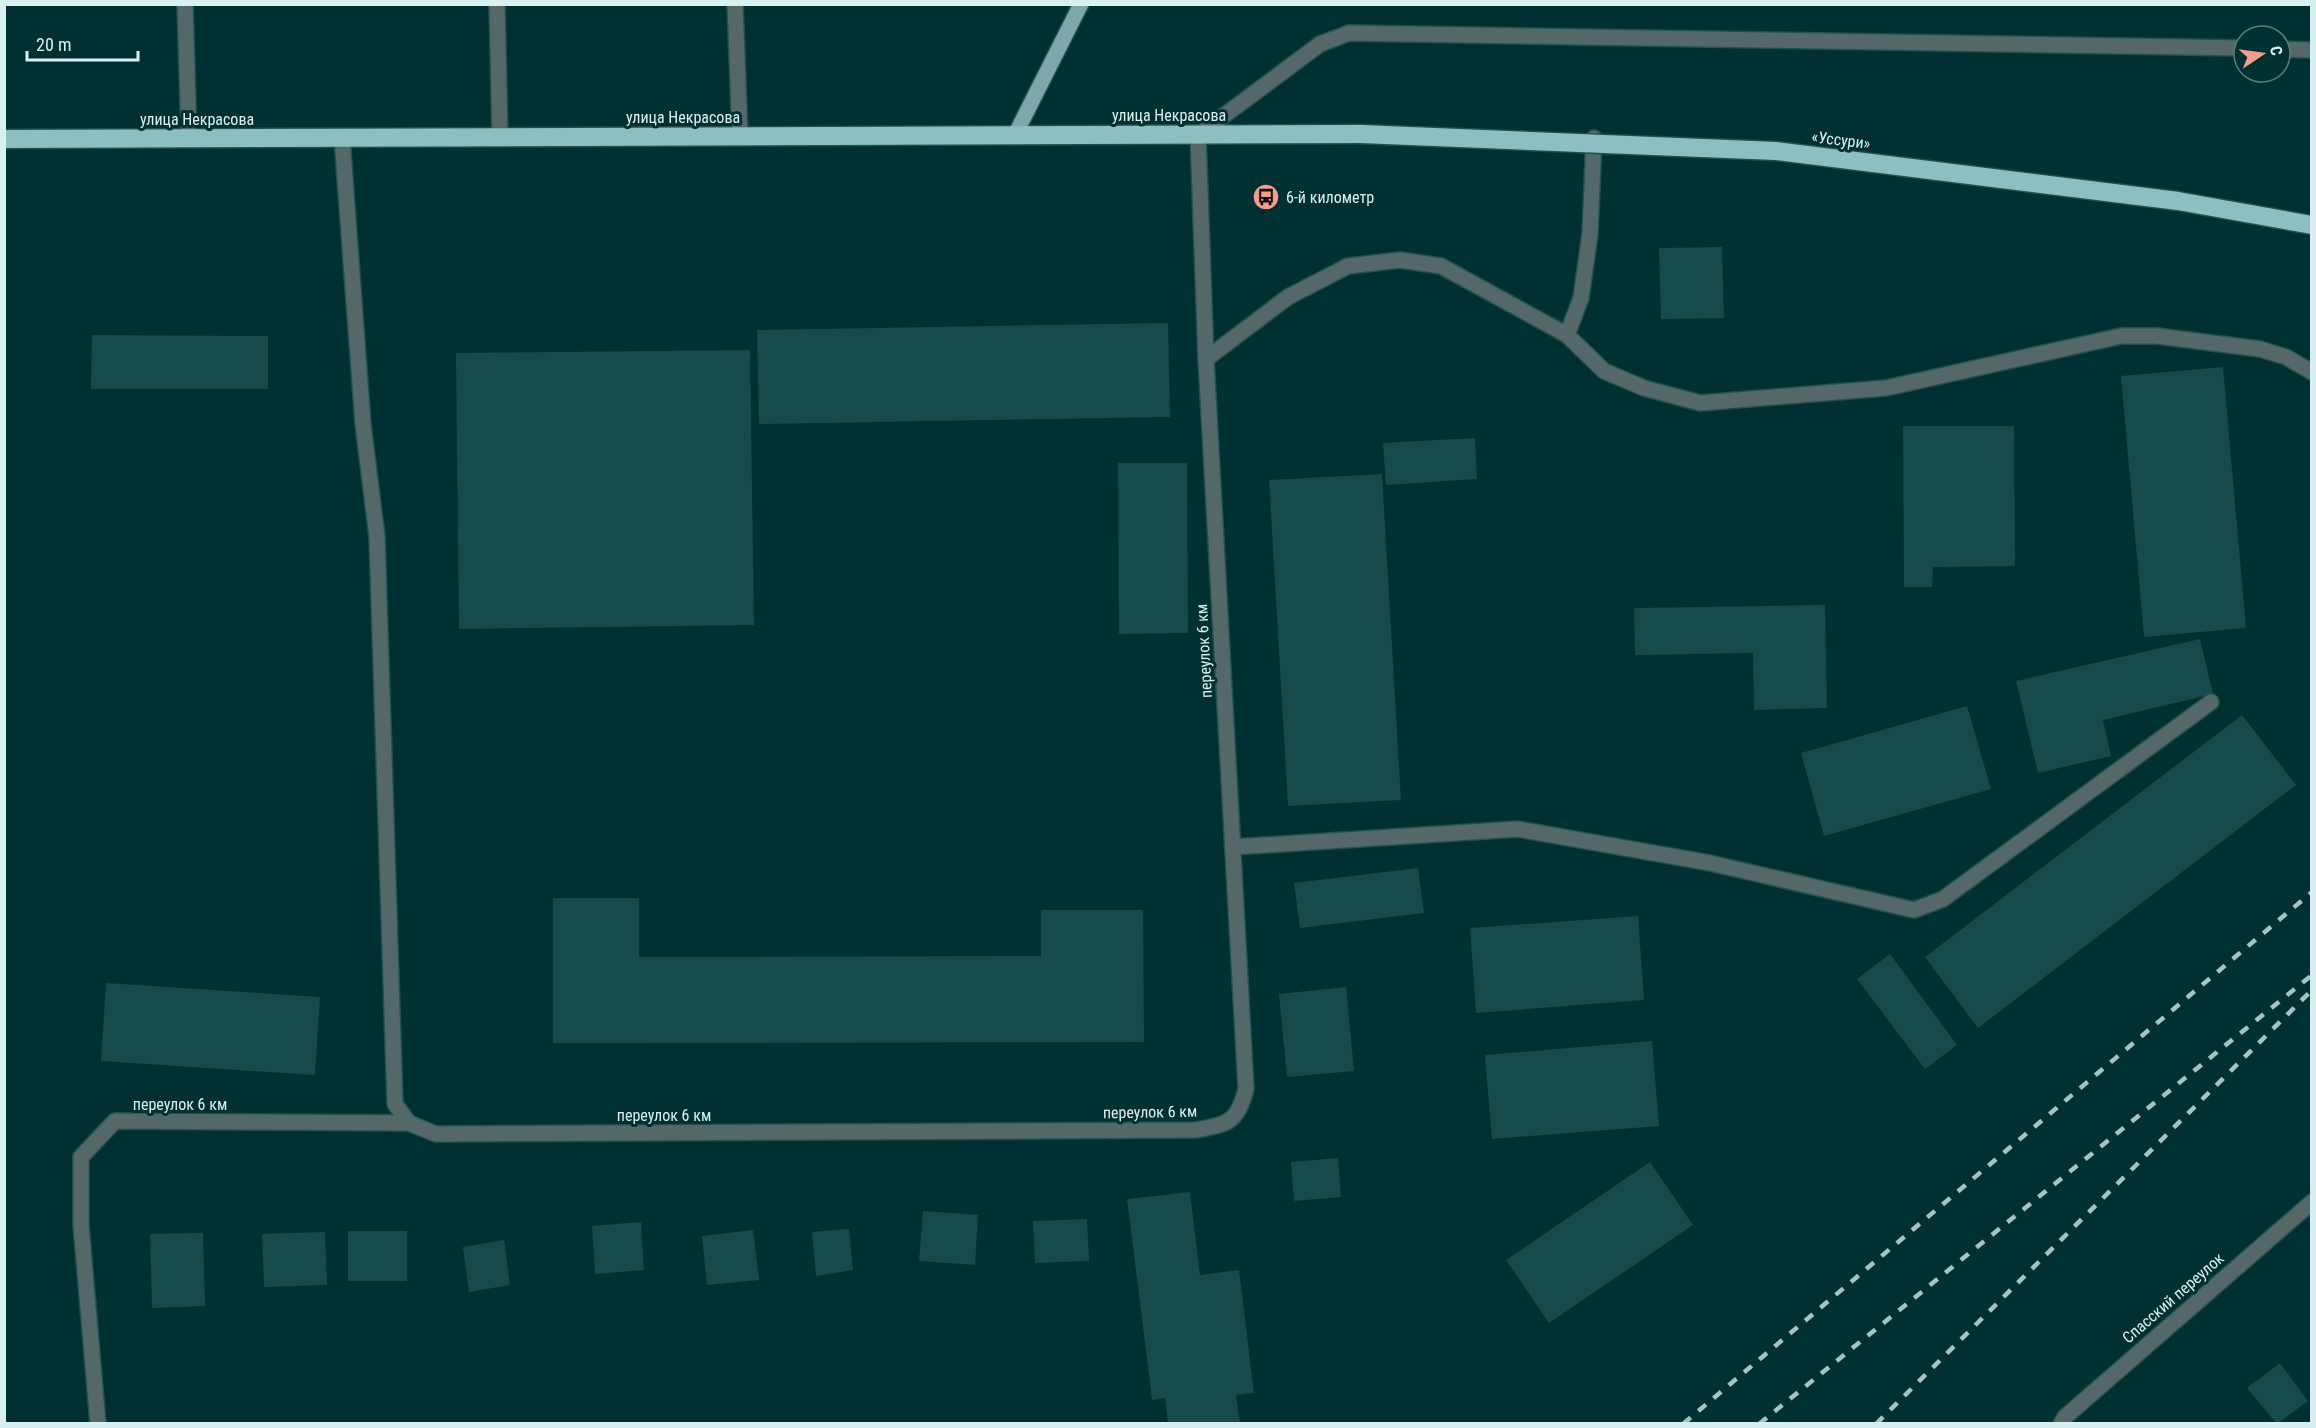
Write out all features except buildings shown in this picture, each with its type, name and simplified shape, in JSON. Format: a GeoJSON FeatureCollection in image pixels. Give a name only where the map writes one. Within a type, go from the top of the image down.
{"type":"FeatureCollection","features":[{"type":"Feature","properties":{"kind":"highway","name":"улица Некрасова"},"geometry":{"type":"LineString","coordinates":[[4,139],[1361,134]]}},
{"type":"Feature","properties":{"kind":"highway","name":"«Уссури»"},"geometry":{"type":"LineString","coordinates":[[1361,134],[1776,151],[2178,201],[2312,225]]}},
{"type":"Feature","properties":{"kind":"main road"},"geometry":{"type":"LineString","coordinates":[[1016,135],[1081,4]]}},
{"type":"Feature","properties":{"kind":"street"},"geometry":{"type":"LineString","coordinates":[[185,4],[189,139]]}},
{"type":"Feature","properties":{"kind":"street"},"geometry":{"type":"LineString","coordinates":[[497,4],[500,138]]}},
{"type":"Feature","properties":{"kind":"street"},"geometry":{"type":"LineString","coordinates":[[735,4],[740,136]]}},
{"type":"Feature","properties":{"kind":"street"},"geometry":{"type":"LineString","coordinates":[[1198,135],[1320,44],[1349,33],[2232,48]]}},
{"type":"Feature","properties":{"kind":"street"},"geometry":{"type":"LineString","coordinates":[[2292,49],[2312,50]]}},
{"type":"Feature","properties":{"kind":"street","name":"переулок 6 км"},"geometry":{"type":"LineString","coordinates":[[98,1424],[81,1226],[81,1157],[115,1121],[409,1123],[435,1134],[1196,1130],[1224,1125],[1241,1108],[1246,1089],[1206,359],[1198,135]]}},
{"type":"Feature","properties":{"kind":"street"},"geometry":{"type":"LineString","coordinates":[[342,138],[363,424],[377,537],[395,1104],[409,1123]]}},
{"type":"Feature","properties":{"kind":"street"},"geometry":{"type":"LineString","coordinates":[[1567,334],[1581,298],[1590,234],[1594,138]]}},
{"type":"Feature","properties":{"kind":"street"},"geometry":{"type":"LineString","coordinates":[[1206,359],[1288,297],[1338,271],[1348,266],[1400,260],[1441,266],[1567,334],[1604,370],[1644,388],[1700,403],[1886,388],[2121,336],[2157,336],[2260,349],[2286,357],[2312,372]]}},
{"type":"Feature","properties":{"kind":"street"},"geometry":{"type":"LineString","coordinates":[[1233,847],[1518,829],[1710,863],[1914,910],[1943,899],[2211,702]]}},
{"type":"Feature","properties":{"kind":"street","name":"Спасский переулок"},"geometry":{"type":"LineString","coordinates":[[2061,1424],[2065,1417],[2117,1370],[2312,1202]]}},
{"type":"Feature","properties":{"kind":"railway"},"geometry":{"type":"LineString","coordinates":[[1683,1424],[2312,892]]}},
{"type":"Feature","properties":{"kind":"railway"},"geometry":{"type":"LineString","coordinates":[[1759,1424],[2312,975]]}},
{"type":"Feature","properties":{"kind":"railway"},"geometry":{"type":"LineString","coordinates":[[1876,1424],[2312,990]]}},
{"type":"Feature","properties":{"kind":"place","name":"6-й километр"},"geometry":{"type":"Point","coordinates":[1266,197]}}]}
